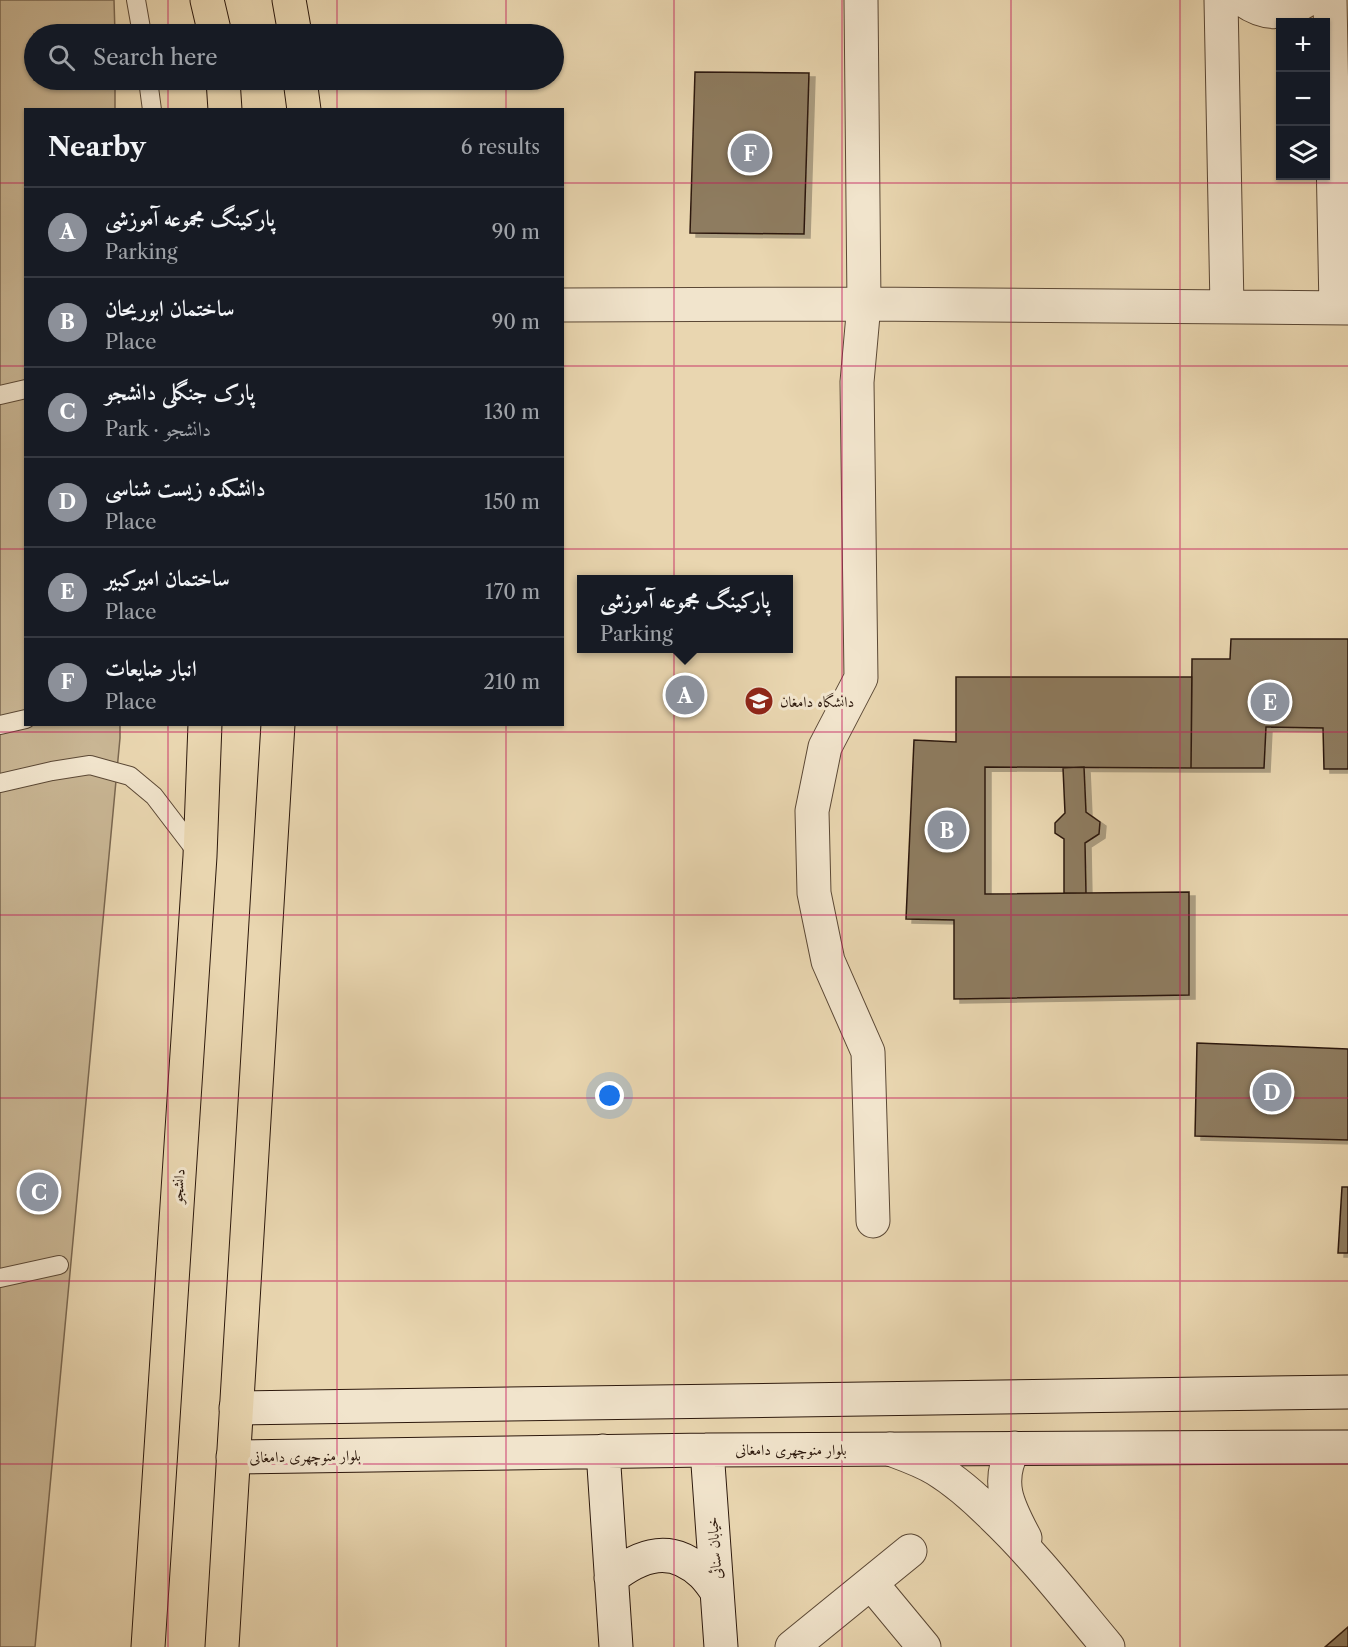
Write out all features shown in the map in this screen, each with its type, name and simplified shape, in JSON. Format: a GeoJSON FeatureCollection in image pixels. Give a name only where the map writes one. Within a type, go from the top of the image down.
{"type":"FeatureCollection","features":[{"type":"Feature","properties":{"kind":"main road"},"geometry":{"type":"LineString","coordinates":[[207,0],[213,24]]}},
{"type":"Feature","properties":{"kind":"main road"},"geometry":{"type":"LineString","coordinates":[[290,0],[294,24]]}},
{"type":"Feature","properties":{"kind":"main road"},"geometry":{"type":"LineString","coordinates":[[224,90],[225,108]]}},
{"type":"Feature","properties":{"kind":"main road"},"geometry":{"type":"LineString","coordinates":[[301,90],[304,108]]}},
{"type":"Feature","properties":{"kind":"main road","name":"دانشجو"},"geometry":{"type":"LineString","coordinates":[[148,1647],[200,856],[205,726]]}},
{"type":"Feature","properties":{"kind":"main road"},"geometry":{"type":"LineString","coordinates":[[222,1647],[278,726]]}},
{"type":"Feature","properties":{"kind":"street"},"geometry":{"type":"LineString","coordinates":[[861,0],[864,304],[857,382],[861,678],[825,747],[812,811],[814,893],[828,961],[868,1053],[873,1221]]}},
{"type":"Feature","properties":{"kind":"street"},"geometry":{"type":"LineString","coordinates":[[1221,0],[1227,307]]}},
{"type":"Feature","properties":{"kind":"street"},"geometry":{"type":"LineString","coordinates":[[1243,0],[1253,7],[1274,12],[1295,8],[1307,0]]}},
{"type":"Feature","properties":{"kind":"street"},"geometry":{"type":"LineString","coordinates":[[564,304],[1342,308],[1330,0]]}},
{"type":"Feature","properties":{"kind":"street"},"geometry":{"type":"LineString","coordinates":[[236,1408],[1348,1392]]}},
{"type":"Feature","properties":{"kind":"street"},"geometry":{"type":"LineString","coordinates":[[328,1455],[318,1450],[311,1442],[309,1431],[312,1420],[320,1412],[330,1407]]}},
{"type":"Feature","properties":{"kind":"street","name":"بلوار منوچهری دامغانی"},"geometry":{"type":"LineString","coordinates":[[233,1458],[603,1451],[1348,1446]]}},
{"type":"Feature","properties":{"kind":"street"},"geometry":{"type":"LineString","coordinates":[[1014,1448],[1005,1472],[1006,1494],[1010,1508],[1038,1564]]}},
{"type":"Feature","properties":{"kind":"street"},"geometry":{"type":"LineString","coordinates":[[890,1449],[918,1459],[954,1481],[973,1496],[1007,1529],[1108,1647]]}},
{"type":"Feature","properties":{"kind":"street","name":"خیابان سنائی"},"geometry":{"type":"LineString","coordinates":[[707,1450],[721,1647]]}},
{"type":"Feature","properties":{"kind":"street"},"geometry":{"type":"LineString","coordinates":[[603,1451],[616,1647]]}},
{"type":"Feature","properties":{"kind":"street"},"geometry":{"type":"LineString","coordinates":[[792,1647],[910,1551]]}},
{"type":"Feature","properties":{"kind":"street"},"geometry":{"type":"LineString","coordinates":[[611,1578],[637,1560],[656,1555],[674,1557],[690,1564],[703,1574],[717,1592]]}},
{"type":"Feature","properties":{"kind":"street"},"geometry":{"type":"LineString","coordinates":[[871,1583],[924,1647]]}},
{"type":"Feature","properties":{"kind":"lane"},"geometry":{"type":"LineString","coordinates":[[136,0],[140,24]]}},
{"type":"Feature","properties":{"kind":"lane"},"geometry":{"type":"LineString","coordinates":[[149,90],[152,108]]}},
{"type":"Feature","properties":{"kind":"lane"},"geometry":{"type":"LineString","coordinates":[[0,395],[24,389]]}},
{"type":"Feature","properties":{"kind":"lane"},"geometry":{"type":"LineString","coordinates":[[0,725],[24,719]]}},
{"type":"Feature","properties":{"kind":"lane"},"geometry":{"type":"LineString","coordinates":[[0,783],[90,765],[130,776],[154,796],[200,856]]}},
{"type":"Feature","properties":{"kind":"lane"},"geometry":{"type":"LineString","coordinates":[[0,1278],[59,1265]]}},
{"type":"Feature","properties":{"kind":"shaded area"},"geometry":{"type":"Polygon","coordinates":[[[0,0],[114,0],[115,24],[24,24],[24,90],[115,90],[115,108],[24,108],[24,726],[120,726],[120,738],[35,1647],[0,1647],[0,0]]]}},
{"type":"Feature","properties":{"kind":"building"},"geometry":{"type":"Polygon","coordinates":[[[695,72],[809,73],[804,234],[690,233],[695,72]]]}},
{"type":"Feature","properties":{"kind":"building"},"geometry":{"type":"Polygon","coordinates":[[[1231,639],[1348,639],[1348,769],[1324,769],[1323,728],[1266,727],[1264,768],[1191,768],[1192,659],[1230,659],[1231,639]]]}},
{"type":"Feature","properties":{"kind":"building"},"geometry":{"type":"Polygon","coordinates":[[[956,677],[1192,677],[1191,768],[985,767],[985,894],[1189,892],[1189,995],[954,999],[954,920],[906,919],[914,740],[956,742],[956,677]]]}},
{"type":"Feature","properties":{"kind":"building"},"geometry":{"type":"Polygon","coordinates":[[[1084,767],[1086,812],[1100,822],[1099,834],[1085,843],[1086,893],[1064,893],[1064,839],[1055,833],[1055,823],[1065,813],[1063,768],[1084,767]]]}},
{"type":"Feature","properties":{"kind":"building"},"geometry":{"type":"Polygon","coordinates":[[[1197,1043],[1348,1049],[1348,1140],[1195,1136],[1197,1043]]]}},
{"type":"Feature","properties":{"kind":"building"},"geometry":{"type":"Polygon","coordinates":[[[1342,1187],[1348,1187],[1348,1253],[1338,1253],[1342,1187]]]}},
{"type":"Feature","properties":{"kind":"building"},"geometry":{"type":"Polygon","coordinates":[[[1348,1627],[1348,1647],[1325,1647],[1348,1627]]]}},
{"type":"Feature","properties":{"kind":"place","name":"انبار ضایعات"},"geometry":{"type":"Point","coordinates":[750,153]}},
{"type":"Feature","properties":{"kind":"place","name":"پارکینگ مجموعه آموزشی"},"geometry":{"type":"Point","coordinates":[685,695]}},
{"type":"Feature","properties":{"kind":"place","name":"دانشگاه دامغان"},"geometry":{"type":"Point","coordinates":[759,701]}},
{"type":"Feature","properties":{"kind":"place","name":"ساختمان امیرکبیر"},"geometry":{"type":"Point","coordinates":[1270,702]}},
{"type":"Feature","properties":{"kind":"place","name":"ساختمان ابوریحان"},"geometry":{"type":"Point","coordinates":[947,830]}},
{"type":"Feature","properties":{"kind":"place","name":"دانشکده زیست شناسی"},"geometry":{"type":"Point","coordinates":[1272,1092]}},
{"type":"Feature","properties":{"kind":"place","name":"پارک جنگلی دانشجو"},"geometry":{"type":"Point","coordinates":[39,1192]}}]}
